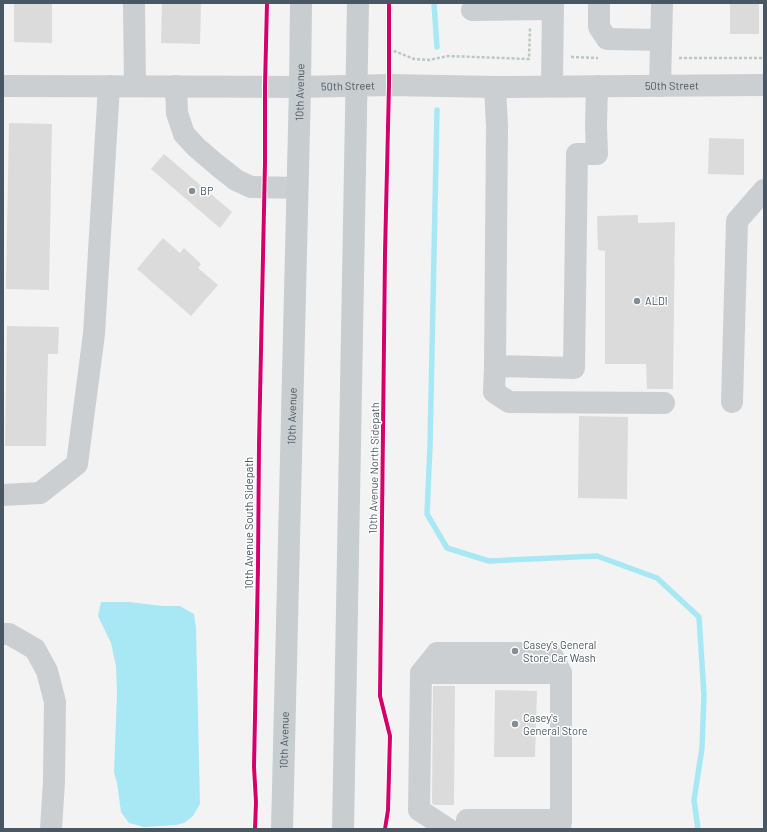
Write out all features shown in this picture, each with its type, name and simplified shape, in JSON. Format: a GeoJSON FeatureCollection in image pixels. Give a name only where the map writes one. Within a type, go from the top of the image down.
{"type":"FeatureCollection","features":[{"type":"Feature","properties":{"kind":"main road","name":"10th Avenue"},"geometry":{"type":"LineString","coordinates":[[282,829],[301,3]]}},
{"type":"Feature","properties":{"kind":"main road"},"geometry":{"type":"LineString","coordinates":[[343,829],[358,3]]}},
{"type":"Feature","properties":{"kind":"street"},"geometry":{"type":"LineString","coordinates":[[134,3],[135,86]]}},
{"type":"Feature","properties":{"kind":"street"},"geometry":{"type":"LineString","coordinates":[[599,3],[599,27],[607,39],[661,40]]}},
{"type":"Feature","properties":{"kind":"street"},"geometry":{"type":"LineString","coordinates":[[660,86],[662,3]]}},
{"type":"Feature","properties":{"kind":"street"},"geometry":{"type":"LineString","coordinates":[[472,10],[530,9],[553,6],[552,86]]}},
{"type":"Feature","properties":{"kind":"street","name":"50th Street"},"geometry":{"type":"LineString","coordinates":[[3,86],[300,87],[389,85],[495,87],[764,85]]}},
{"type":"Feature","properties":{"kind":"street"},"geometry":{"type":"LineString","coordinates":[[3,495],[40,492],[77,464],[94,334],[109,86]]}},
{"type":"Feature","properties":{"kind":"street"},"geometry":{"type":"LineString","coordinates":[[176,86],[177,113],[184,134],[217,165],[236,180],[250,187],[297,188]]}},
{"type":"Feature","properties":{"kind":"street"},"geometry":{"type":"LineString","coordinates":[[495,366],[574,368],[577,154],[597,154],[596,126],[598,86]]}},
{"type":"Feature","properties":{"kind":"street"},"geometry":{"type":"LineString","coordinates":[[495,87],[494,392],[509,402],[664,403]]}},
{"type":"Feature","properties":{"kind":"street"},"geometry":{"type":"LineString","coordinates":[[732,402],[737,221],[764,190]]}},
{"type":"Feature","properties":{"kind":"street"},"geometry":{"type":"LineString","coordinates":[[3,634],[9,634],[35,650],[47,671],[55,702],[54,798],[51,829]]}},
{"type":"Feature","properties":{"kind":"street"},"geometry":{"type":"LineString","coordinates":[[448,829],[419,810],[422,673],[561,673],[560,824],[467,820],[467,829]]}},
{"type":"Feature","properties":{"kind":"street"},"geometry":{"type":"LineString","coordinates":[[54,798],[64,829]]}},
{"type":"Feature","properties":{"kind":"path"},"geometry":{"type":"LineString","coordinates":[[389,41],[389,51],[414,59],[429,60],[448,56],[529,59],[530,9]]}},
{"type":"Feature","properties":{"kind":"water"},"geometry":{"type":"Polygon","coordinates":[[[101,602],[129,602],[163,606],[180,606],[194,614],[196,628],[200,804],[193,816],[184,823],[144,827],[129,823],[121,812],[114,772],[117,693],[116,666],[111,643],[98,616],[101,602]]]}},
{"type":"Feature","properties":{"kind":"building"},"geometry":{"type":"Polygon","coordinates":[[[14,3],[52,3],[52,43],[14,42],[14,3]]]}},
{"type":"Feature","properties":{"kind":"building"},"geometry":{"type":"Polygon","coordinates":[[[162,3],[201,3],[200,44],[161,43],[162,3]]]}},
{"type":"Feature","properties":{"kind":"building"},"geometry":{"type":"Polygon","coordinates":[[[730,3],[759,3],[759,34],[730,34],[730,3]]]}},
{"type":"Feature","properties":{"kind":"building"},"geometry":{"type":"Polygon","coordinates":[[[9,123],[52,124],[49,290],[6,289],[9,123]]]}},
{"type":"Feature","properties":{"kind":"building"},"geometry":{"type":"Polygon","coordinates":[[[709,138],[744,139],[744,175],[708,174],[709,138]]]}},
{"type":"Feature","properties":{"kind":"building","name":"BP"},"geometry":{"type":"Polygon","coordinates":[[[164,154],[232,212],[220,228],[151,169],[164,154]]]}},
{"type":"Feature","properties":{"kind":"building"},"geometry":{"type":"Polygon","coordinates":[[[638,215],[638,223],[675,222],[673,389],[647,389],[646,364],[605,364],[605,251],[598,250],[597,216],[638,215]]]}},
{"type":"Feature","properties":{"kind":"building"},"geometry":{"type":"Polygon","coordinates":[[[163,238],[180,253],[184,248],[201,264],[198,268],[218,285],[191,316],[137,269],[163,238]]]}},
{"type":"Feature","properties":{"kind":"building"},"geometry":{"type":"Polygon","coordinates":[[[7,326],[59,327],[58,354],[48,354],[46,446],[5,446],[7,326]]]}},
{"type":"Feature","properties":{"kind":"building"},"geometry":{"type":"Polygon","coordinates":[[[579,416],[628,417],[627,499],[578,498],[579,416]]]}},
{"type":"Feature","properties":{"kind":"building"},"geometry":{"type":"Polygon","coordinates":[[[433,686],[455,686],[454,805],[434,805],[432,803],[433,686]]]}},
{"type":"Feature","properties":{"kind":"building","name":"Casey's General Store"},"geometry":{"type":"Polygon","coordinates":[[[495,690],[537,691],[535,757],[494,757],[495,690]]]}},
{"type":"Feature","properties":{"kind":"waterway"},"geometry":{"type":"LineString","coordinates":[[434,3],[437,47]]}},
{"type":"Feature","properties":{"kind":"waterway"},"geometry":{"type":"LineString","coordinates":[[437,110],[430,446],[427,514],[447,548],[489,561],[597,556],[657,578],[699,617],[704,695],[702,748],[694,800],[698,829]]}},
{"type":"Feature","properties":{"kind":"cycle path","name":"10th Avenue South Sidepath"},"geometry":{"type":"LineString","coordinates":[[255,829],[256,802],[254,767],[267,3]]}},
{"type":"Feature","properties":{"kind":"cycle path","name":"10th Avenue North Sidepath"},"geometry":{"type":"LineString","coordinates":[[385,829],[388,810],[390,736],[380,696],[389,3]]}},
{"type":"Feature","properties":{"kind":"place","name":"BP"},"geometry":{"type":"Point","coordinates":[192,191]}},
{"type":"Feature","properties":{"kind":"place","name":"ALDI"},"geometry":{"type":"Point","coordinates":[637,301]}},
{"type":"Feature","properties":{"kind":"place","name":"Casey's General Store Car Wash"},"geometry":{"type":"Point","coordinates":[515,651]}},
{"type":"Feature","properties":{"kind":"place","name":"Casey's General Store"},"geometry":{"type":"Point","coordinates":[515,724]}}]}
